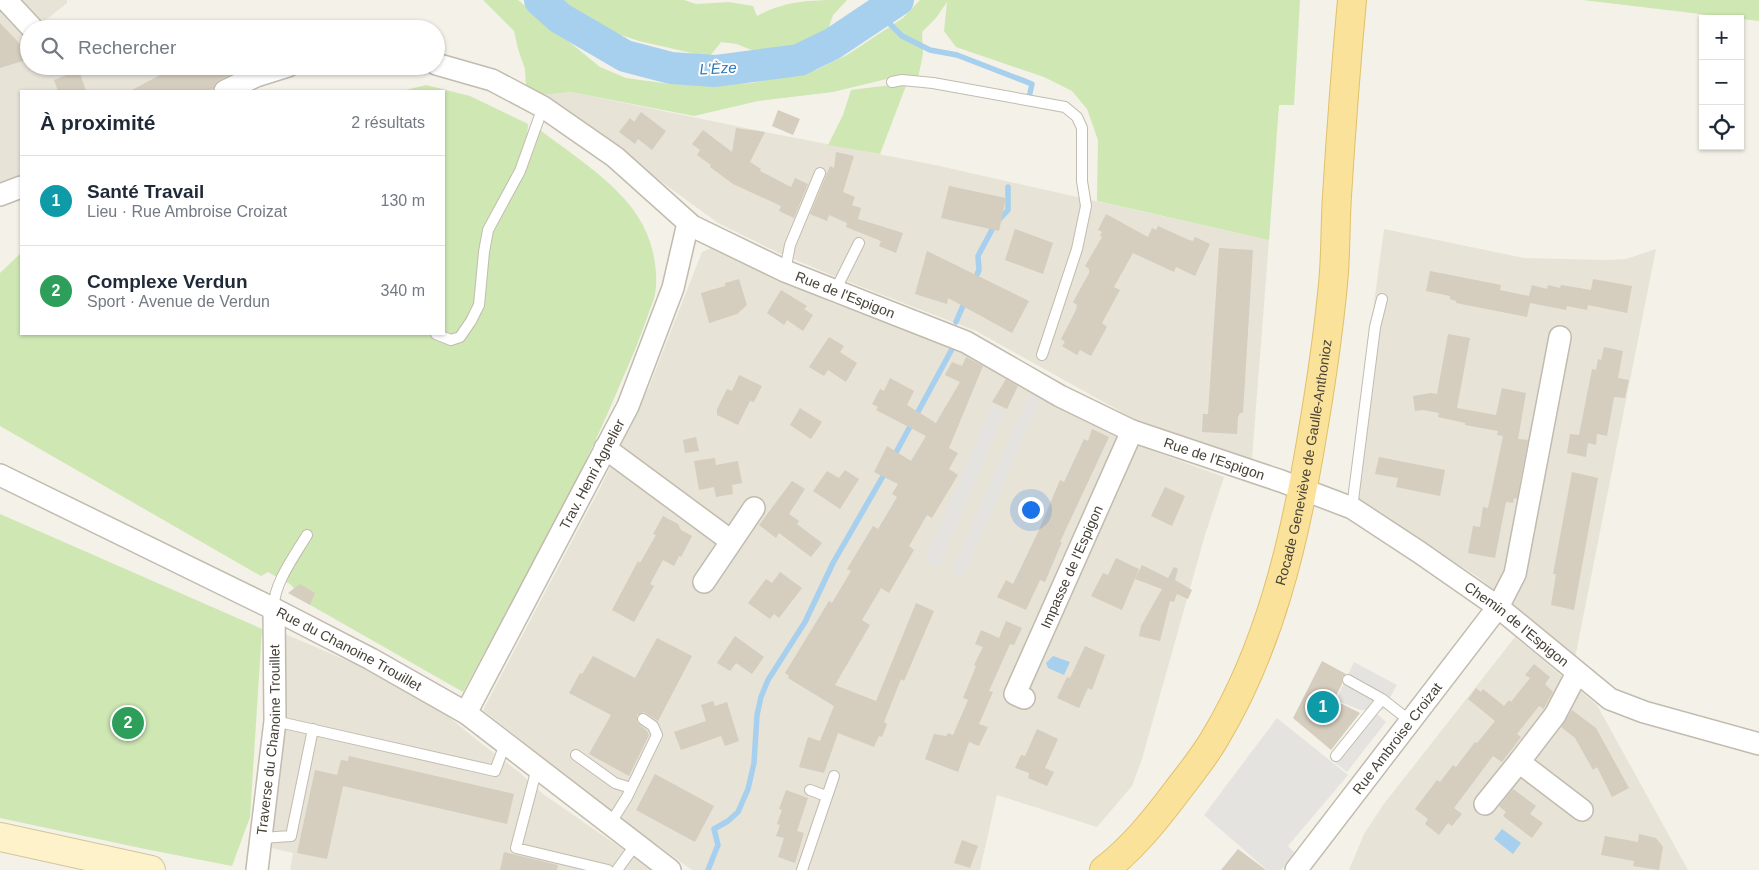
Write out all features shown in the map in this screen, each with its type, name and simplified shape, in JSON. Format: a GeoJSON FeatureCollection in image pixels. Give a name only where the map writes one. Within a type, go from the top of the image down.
{"type":"FeatureCollection","features":[{"type":"Feature","properties":{"kind":"main road","name":"Rocade Geneviève de Gaulle-Anthonioz"},"geometry":{"type":"LineString","coordinates":[[1104,870],[1134,842],[1163,810],[1215,738],[1238,696],[1277,598],[1305,479],[1323,370],[1333,284],[1337,194],[1352,3]]}},
{"type":"Feature","properties":{"kind":"main road"},"geometry":{"type":"LineString","coordinates":[[0,838],[107,866],[152,870]]}},
{"type":"Feature","properties":{"kind":"street"},"geometry":{"type":"LineString","coordinates":[[6,0],[25,20]]}},
{"type":"Feature","properties":{"kind":"street","name":"Rue de l'Espigon"},"geometry":{"type":"LineString","coordinates":[[445,67],[492,80],[543,107],[614,157],[688,223],[785,271],[966,342],[1060,396],[1132,431],[1281,481]]}},
{"type":"Feature","properties":{"kind":"street"},"geometry":{"type":"LineString","coordinates":[[228,90],[259,75]]}},
{"type":"Feature","properties":{"kind":"street"},"geometry":{"type":"LineString","coordinates":[[0,195],[20,187]]}},
{"type":"Feature","properties":{"kind":"street","name":"Trav. Henri Agnelier"},"geometry":{"type":"LineString","coordinates":[[466,713],[628,406],[673,288],[688,223]]}},
{"type":"Feature","properties":{"kind":"street","name":"Rue Ambroise Croizat"},"geometry":{"type":"LineString","coordinates":[[1296,870],[1498,607],[1514,574],[1560,337]]}},
{"type":"Feature","properties":{"kind":"street","name":"Impasse de l'Espigon"},"geometry":{"type":"LineString","coordinates":[[1024,698],[1015,694],[1132,431]]}},
{"type":"Feature","properties":{"kind":"street"},"geometry":{"type":"LineString","coordinates":[[605,448],[731,541]]}},
{"type":"Feature","properties":{"kind":"street","name":"Rue du Chanoine Trouillet"},"geometry":{"type":"LineString","coordinates":[[0,475],[274,609],[371,659],[466,713],[670,870]]}},
{"type":"Feature","properties":{"kind":"street","name":"Chemin de l'Espigon"},"geometry":{"type":"LineString","coordinates":[[1281,481],[1352,508],[1419,552],[1498,607],[1610,699],[1635,709],[1759,744]]}},
{"type":"Feature","properties":{"kind":"street"},"geometry":{"type":"LineString","coordinates":[[704,582],[754,508]]}},
{"type":"Feature","properties":{"kind":"street","name":"Traverse du Chanoine Trouillet"},"geometry":{"type":"LineString","coordinates":[[257,870],[275,721],[274,609]]}},
{"type":"Feature","properties":{"kind":"street"},"geometry":{"type":"LineString","coordinates":[[1485,804],[1555,714],[1577,673]]}},
{"type":"Feature","properties":{"kind":"street"},"geometry":{"type":"LineString","coordinates":[[1519,762],[1582,810]]}},
{"type":"Feature","properties":{"kind":"lane"},"geometry":{"type":"LineString","coordinates":[[892,82],[902,80],[933,82],[1065,107],[1077,117],[1082,128],[1082,181],[1086,206],[1077,249],[1042,355]]}},
{"type":"Feature","properties":{"kind":"lane"},"geometry":{"type":"LineString","coordinates":[[438,335],[451,340],[460,337],[479,305],[488,230],[520,171],[543,107]]}},
{"type":"Feature","properties":{"kind":"lane"},"geometry":{"type":"LineString","coordinates":[[785,271],[790,245],[820,173]]}},
{"type":"Feature","properties":{"kind":"lane"},"geometry":{"type":"LineString","coordinates":[[835,291],[859,243]]}},
{"type":"Feature","properties":{"kind":"lane"},"geometry":{"type":"LineString","coordinates":[[1352,508],[1375,327],[1382,299]]}},
{"type":"Feature","properties":{"kind":"lane"},"geometry":{"type":"LineString","coordinates":[[274,609],[273,600],[285,573],[307,535]]}},
{"type":"Feature","properties":{"kind":"lane"},"geometry":{"type":"LineString","coordinates":[[1348,680],[1382,699],[1410,721]]}},
{"type":"Feature","properties":{"kind":"lane"},"geometry":{"type":"LineString","coordinates":[[1336,756],[1382,699]]}},
{"type":"Feature","properties":{"kind":"lane"},"geometry":{"type":"LineString","coordinates":[[610,824],[631,788],[657,735],[653,726],[644,719]]}},
{"type":"Feature","properties":{"kind":"lane"},"geometry":{"type":"LineString","coordinates":[[275,721],[494,771],[505,744]]}},
{"type":"Feature","properties":{"kind":"lane"},"geometry":{"type":"LineString","coordinates":[[262,838],[290,836],[312,728]]}},
{"type":"Feature","properties":{"kind":"lane"},"geometry":{"type":"LineString","coordinates":[[576,755],[615,783],[631,788]]}},
{"type":"Feature","properties":{"kind":"lane"},"geometry":{"type":"LineString","coordinates":[[537,768],[516,848],[608,870]]}},
{"type":"Feature","properties":{"kind":"lane"},"geometry":{"type":"LineString","coordinates":[[802,870],[834,776]]}},
{"type":"Feature","properties":{"kind":"lane"},"geometry":{"type":"LineString","coordinates":[[810,790],[826,796]]}},
{"type":"Feature","properties":{"kind":"lane"},"geometry":{"type":"LineString","coordinates":[[617,870],[636,844]]}},
{"type":"Feature","properties":{"kind":"shaded area"},"geometry":{"type":"Polygon","coordinates":[[[0,0],[67,0],[67,3],[46,20],[20,20],[20,75],[239,75],[210,90],[20,90],[20,179],[0,186],[0,0]]]}},
{"type":"Feature","properties":{"kind":"shaded area"},"geometry":{"type":"Polygon","coordinates":[[[571,92],[935,165],[1269,240],[1252,459],[1143,424],[976,331],[836,277],[779,253],[718,223],[542,95],[571,92]]]}},
{"type":"Feature","properties":{"kind":"shaded area"},"geometry":{"type":"Polygon","coordinates":[[[1384,229],[1524,258],[1626,259],[1656,249],[1574,663],[1524,613],[1475,575],[1429,546],[1347,503],[1384,229]]]}},
{"type":"Feature","properties":{"kind":"shaded area"},"geometry":{"type":"Polygon","coordinates":[[[713,247],[832,303],[899,325],[947,344],[1047,395],[1063,410],[1120,439],[1224,477],[1205,535],[1142,759],[1132,786],[1097,827],[997,795],[980,870],[692,870],[608,810],[483,710],[600,488],[649,387],[702,252],[713,247]]]}},
{"type":"Feature","properties":{"kind":"shaded area"},"geometry":{"type":"Polygon","coordinates":[[[1031,391],[1041,397],[963,578],[951,572],[1031,391]]]}},
{"type":"Feature","properties":{"kind":"shaded area"},"geometry":{"type":"Polygon","coordinates":[[[992,405],[1005,412],[938,568],[924,560],[992,405]]]}},
{"type":"Feature","properties":{"kind":"shaded area"},"geometry":{"type":"Polygon","coordinates":[[[285,634],[355,664],[444,713],[519,772],[543,794],[650,868],[650,870],[290,870],[293,853],[272,848],[285,634]]]}},
{"type":"Feature","properties":{"kind":"shaded area"},"geometry":{"type":"Polygon","coordinates":[[[1515,637],[1597,705],[1688,870],[1349,870],[1364,834],[1383,805],[1515,637]]]}},
{"type":"Feature","properties":{"kind":"shaded area"},"geometry":{"type":"Polygon","coordinates":[[[1354,662],[1397,685],[1383,710],[1360,710],[1336,700],[1354,662]]]}},
{"type":"Feature","properties":{"kind":"shaded area"},"geometry":{"type":"Polygon","coordinates":[[[1377,714],[1386,722],[1347,772],[1334,762],[1377,714]]]}},
{"type":"Feature","properties":{"kind":"shaded area"},"geometry":{"type":"Polygon","coordinates":[[[1277,718],[1348,775],[1288,846],[1295,853],[1281,870],[1267,870],[1204,815],[1277,718]]]}},
{"type":"Feature","properties":{"kind":"green space"},"geometry":{"type":"Polygon","coordinates":[[[483,0],[518,0],[600,67],[626,78],[669,84],[711,85],[752,83],[816,70],[847,55],[903,18],[920,0],[1300,0],[1294,105],[1279,105],[1269,240],[1097,201],[1098,140],[1087,109],[1072,91],[1044,77],[956,47],[944,31],[947,2],[936,18],[922,32],[923,54],[918,78],[903,75],[833,92],[758,101],[694,116],[571,92],[542,95],[526,89],[525,69],[514,31],[483,0]]]}},
{"type":"Feature","properties":{"kind":"green space"},"geometry":{"type":"Polygon","coordinates":[[[555,0],[684,0],[696,4],[729,2],[753,6],[757,16],[779,7],[800,2],[847,0],[833,15],[827,33],[798,51],[761,54],[737,44],[721,42],[709,57],[639,41],[603,29],[555,0]]]}},
{"type":"Feature","properties":{"kind":"green space"},"geometry":{"type":"Polygon","coordinates":[[[1583,0],[1759,0],[1759,21],[1744,19],[1744,15],[1709,15],[1583,0]]]}},
{"type":"Feature","properties":{"kind":"green space"},"geometry":{"type":"Polygon","coordinates":[[[907,83],[880,154],[828,145],[843,115],[851,90],[907,83]]]}},
{"type":"Feature","properties":{"kind":"green space"},"geometry":{"type":"Polygon","coordinates":[[[426,85],[470,96],[528,124],[526,148],[534,150],[540,130],[588,166],[619,193],[643,224],[655,261],[656,288],[653,302],[604,422],[546,539],[463,692],[291,594],[294,588],[290,584],[268,572],[261,576],[0,426],[0,273],[20,254],[20,335],[445,335],[445,90],[406,90],[426,85]]]}},
{"type":"Feature","properties":{"kind":"green space"},"geometry":{"type":"Polygon","coordinates":[[[0,514],[262,629],[250,817],[232,866],[0,818],[0,514]]]}},
{"type":"Feature","properties":{"kind":"water"},"geometry":{"type":"Polygon","coordinates":[[[1053,656],[1070,662],[1064,675],[1048,668],[1046,663],[1053,656]]]}},
{"type":"Feature","properties":{"kind":"water"},"geometry":{"type":"Polygon","coordinates":[[[1502,829],[1521,843],[1513,854],[1494,839],[1502,829]]]}},
{"type":"Feature","properties":{"kind":"building"},"geometry":{"type":"Polygon","coordinates":[[[0,23],[20,44],[20,62],[0,68],[0,23]]]}},
{"type":"Feature","properties":{"kind":"building"},"geometry":{"type":"Polygon","coordinates":[[[66,75],[81,75],[86,90],[58,90],[54,80],[66,75]]]}},
{"type":"Feature","properties":{"kind":"building"},"geometry":{"type":"Polygon","coordinates":[[[160,75],[230,75],[219,80],[210,90],[132,90],[160,75]]]}},
{"type":"Feature","properties":{"kind":"building"},"geometry":{"type":"Polygon","coordinates":[[[778,110],[800,119],[793,135],[772,126],[778,110]]]}},
{"type":"Feature","properties":{"kind":"building"},"geometry":{"type":"Polygon","coordinates":[[[641,112],[666,131],[652,150],[638,139],[635,144],[619,132],[630,118],[634,122],[641,112]]]}},
{"type":"Feature","properties":{"kind":"building"},"geometry":{"type":"Polygon","coordinates":[[[736,128],[765,132],[750,162],[761,169],[760,171],[791,187],[795,178],[808,184],[794,218],[779,211],[781,206],[733,184],[697,155],[700,150],[692,144],[703,130],[732,152],[736,128]]]}},
{"type":"Feature","properties":{"kind":"building"},"geometry":{"type":"Polygon","coordinates":[[[836,152],[854,156],[843,192],[855,197],[852,205],[861,208],[858,219],[903,233],[896,253],[879,246],[881,241],[846,227],[847,223],[829,215],[827,221],[810,214],[830,166],[834,168],[836,152]]]}},
{"type":"Feature","properties":{"kind":"building"},"geometry":{"type":"Polygon","coordinates":[[[949,186],[1006,198],[999,231],[941,218],[949,186]]]}},
{"type":"Feature","properties":{"kind":"building"},"geometry":{"type":"Polygon","coordinates":[[[1106,214],[1148,237],[1152,228],[1156,230],[1158,226],[1189,240],[1193,241],[1195,237],[1210,244],[1195,276],[1176,267],[1174,272],[1133,253],[1114,287],[1120,290],[1102,323],[1107,327],[1091,356],[1080,350],[1077,355],[1062,346],[1065,342],[1061,339],[1076,310],[1077,305],[1073,302],[1089,273],[1089,269],[1085,266],[1102,237],[1100,236],[1102,232],[1098,230],[1106,214]]]}},
{"type":"Feature","properties":{"kind":"building"},"geometry":{"type":"Polygon","coordinates":[[[1015,229],[1053,243],[1043,274],[1005,260],[1015,229]]]}},
{"type":"Feature","properties":{"kind":"building"},"geometry":{"type":"Polygon","coordinates":[[[1219,248],[1253,250],[1243,413],[1240,413],[1238,417],[1237,434],[1202,432],[1203,414],[1208,414],[1219,248]]]}},
{"type":"Feature","properties":{"kind":"building"},"geometry":{"type":"Polygon","coordinates":[[[927,251],[1029,301],[1012,333],[948,298],[947,304],[915,294],[927,251]]]}},
{"type":"Feature","properties":{"kind":"building"},"geometry":{"type":"Polygon","coordinates":[[[1430,271],[1501,285],[1500,290],[1529,296],[1532,285],[1547,289],[1548,285],[1560,288],[1561,285],[1591,290],[1593,279],[1632,286],[1627,313],[1588,305],[1587,310],[1567,306],[1566,310],[1530,303],[1527,317],[1456,303],[1456,301],[1450,299],[1450,296],[1426,291],[1430,271]]]}},
{"type":"Feature","properties":{"kind":"building"},"geometry":{"type":"Polygon","coordinates":[[[739,279],[747,305],[737,314],[709,323],[701,293],[725,286],[725,283],[739,279]]]}},
{"type":"Feature","properties":{"kind":"building"},"geometry":{"type":"Polygon","coordinates":[[[781,290],[807,306],[804,309],[813,315],[803,331],[787,320],[784,325],[767,313],[781,290]]]}},
{"type":"Feature","properties":{"kind":"building"},"geometry":{"type":"Polygon","coordinates":[[[1448,334],[1470,338],[1457,408],[1496,415],[1502,388],[1526,393],[1518,439],[1528,440],[1517,499],[1514,498],[1513,503],[1506,502],[1495,558],[1468,553],[1473,526],[1480,527],[1483,507],[1488,508],[1503,436],[1497,435],[1498,431],[1465,425],[1465,423],[1438,417],[1439,413],[1423,410],[1415,411],[1413,396],[1437,394],[1448,334]]]}},
{"type":"Feature","properties":{"kind":"building"},"geometry":{"type":"Polygon","coordinates":[[[829,337],[844,346],[840,352],[857,363],[846,382],[828,370],[824,376],[809,367],[829,337]]]}},
{"type":"Feature","properties":{"kind":"building"},"geometry":{"type":"Polygon","coordinates":[[[1604,347],[1623,351],[1618,378],[1629,380],[1625,398],[1614,397],[1607,436],[1597,434],[1596,445],[1588,443],[1586,457],[1567,453],[1570,434],[1579,435],[1592,369],[1596,370],[1598,359],[1601,360],[1604,347]]]}},
{"type":"Feature","properties":{"kind":"building"},"geometry":{"type":"Polygon","coordinates":[[[966,357],[983,366],[949,448],[958,453],[949,469],[958,475],[932,518],[927,515],[909,546],[914,550],[889,593],[881,588],[862,620],[870,625],[835,685],[876,701],[916,603],[934,611],[904,681],[901,679],[884,722],[887,724],[882,737],[879,736],[874,747],[838,733],[824,773],[799,767],[808,737],[820,741],[834,706],[788,678],[789,676],[785,673],[829,601],[832,603],[851,571],[847,569],[873,526],[878,529],[897,497],[892,494],[898,484],[874,472],[887,446],[911,461],[926,436],[876,410],[878,407],[872,404],[880,389],[884,391],[890,378],[914,391],[907,405],[936,423],[960,382],[945,375],[952,362],[962,366],[966,357]]]}},
{"type":"Feature","properties":{"kind":"building"},"geometry":{"type":"Polygon","coordinates":[[[739,375],[762,386],[754,402],[750,401],[738,425],[717,415],[717,409],[727,389],[732,391],[739,375]]]}},
{"type":"Feature","properties":{"kind":"building"},"geometry":{"type":"Polygon","coordinates":[[[1006,379],[1018,386],[1007,409],[992,402],[1006,379]]]}},
{"type":"Feature","properties":{"kind":"building"},"geometry":{"type":"Polygon","coordinates":[[[800,408],[822,422],[811,439],[790,425],[800,408]]]}},
{"type":"Feature","properties":{"kind":"building"},"geometry":{"type":"Polygon","coordinates":[[[1092,429],[1109,437],[1060,542],[1062,542],[1045,582],[1040,580],[1026,610],[997,597],[1006,580],[1013,584],[1060,480],[1064,482],[1084,439],[1088,441],[1092,429]]]}},
{"type":"Feature","properties":{"kind":"building"},"geometry":{"type":"Polygon","coordinates":[[[696,437],[699,451],[685,453],[683,440],[696,437]]]}},
{"type":"Feature","properties":{"kind":"building"},"geometry":{"type":"Polygon","coordinates":[[[1379,457],[1445,470],[1440,496],[1396,487],[1398,478],[1375,474],[1379,457]]]}},
{"type":"Feature","properties":{"kind":"building"},"geometry":{"type":"Polygon","coordinates":[[[715,458],[716,465],[738,461],[742,483],[732,485],[733,494],[716,497],[714,487],[699,490],[694,461],[715,458]]]}},
{"type":"Feature","properties":{"kind":"building"},"geometry":{"type":"Polygon","coordinates":[[[845,470],[859,479],[840,509],[813,491],[827,471],[839,478],[845,470]]]}},
{"type":"Feature","properties":{"kind":"building"},"geometry":{"type":"Polygon","coordinates":[[[1572,472],[1598,478],[1574,610],[1551,605],[1556,574],[1553,574],[1572,472]]]}},
{"type":"Feature","properties":{"kind":"building"},"geometry":{"type":"Polygon","coordinates":[[[792,481],[805,489],[789,514],[799,521],[797,524],[822,543],[811,557],[779,533],[776,538],[759,525],[792,481]]]}},
{"type":"Feature","properties":{"kind":"building"},"geometry":{"type":"Polygon","coordinates":[[[1165,487],[1185,496],[1172,526],[1151,516],[1165,487]]]}},
{"type":"Feature","properties":{"kind":"building"},"geometry":{"type":"Polygon","coordinates":[[[663,516],[678,524],[681,530],[692,536],[674,566],[663,560],[650,584],[654,586],[634,622],[612,610],[638,561],[640,563],[656,535],[653,534],[663,516]]]}},
{"type":"Feature","properties":{"kind":"building"},"geometry":{"type":"Polygon","coordinates":[[[1116,558],[1139,569],[1122,610],[1091,596],[1103,573],[1108,575],[1116,558]]]}},
{"type":"Feature","properties":{"kind":"building"},"geometry":{"type":"Polygon","coordinates":[[[1142,565],[1168,578],[1174,567],[1178,569],[1175,580],[1192,590],[1188,599],[1177,594],[1174,602],[1170,601],[1160,641],[1139,636],[1141,626],[1162,589],[1135,579],[1142,565]]]}},
{"type":"Feature","properties":{"kind":"building"},"geometry":{"type":"Polygon","coordinates":[[[780,572],[802,588],[779,618],[774,614],[770,619],[748,603],[766,579],[772,583],[780,572]]]}},
{"type":"Feature","properties":{"kind":"building"},"geometry":{"type":"Polygon","coordinates":[[[300,584],[315,593],[310,605],[288,593],[300,584]]]}},
{"type":"Feature","properties":{"kind":"building"},"geometry":{"type":"Polygon","coordinates":[[[1006,621],[1022,628],[1014,645],[1010,644],[989,691],[993,692],[979,724],[988,727],[979,746],[969,742],[958,772],[925,759],[934,734],[946,736],[948,733],[953,735],[968,700],[963,698],[976,666],[974,665],[983,647],[975,644],[981,630],[999,638],[1006,621]]]}},
{"type":"Feature","properties":{"kind":"building"},"geometry":{"type":"Polygon","coordinates":[[[735,636],[764,657],[752,674],[736,663],[730,671],[717,663],[735,636]]]}},
{"type":"Feature","properties":{"kind":"building"},"geometry":{"type":"Polygon","coordinates":[[[657,638],[692,656],[658,721],[644,712],[637,715],[637,722],[649,735],[629,776],[589,754],[611,715],[569,693],[580,673],[582,674],[593,656],[635,678],[657,638]]]}},
{"type":"Feature","properties":{"kind":"building"},"geometry":{"type":"Polygon","coordinates":[[[1085,646],[1105,655],[1092,690],[1088,688],[1079,708],[1057,698],[1067,677],[1070,678],[1085,646]]]}},
{"type":"Feature","properties":{"kind":"building"},"geometry":{"type":"Polygon","coordinates":[[[1322,661],[1346,674],[1342,677],[1342,684],[1334,700],[1360,713],[1331,750],[1293,718],[1322,661]]]}},
{"type":"Feature","properties":{"kind":"building"},"geometry":{"type":"Polygon","coordinates":[[[1534,664],[1550,677],[1545,684],[1553,692],[1544,709],[1539,706],[1517,734],[1521,737],[1502,762],[1493,756],[1454,808],[1462,814],[1452,826],[1448,823],[1439,835],[1425,824],[1428,819],[1415,809],[1437,780],[1440,782],[1453,765],[1456,767],[1475,742],[1477,743],[1495,721],[1468,699],[1476,688],[1481,692],[1483,689],[1504,706],[1509,700],[1511,702],[1530,678],[1525,675],[1534,664]]]}},
{"type":"Feature","properties":{"kind":"building"},"geometry":{"type":"Polygon","coordinates":[[[713,701],[715,706],[727,702],[739,741],[725,746],[721,736],[681,750],[674,732],[706,721],[701,705],[713,701]]]}},
{"type":"Feature","properties":{"kind":"building"},"geometry":{"type":"Polygon","coordinates":[[[1572,710],[1596,728],[1629,788],[1612,797],[1597,767],[1593,770],[1575,738],[1561,727],[1572,710]]]}},
{"type":"Feature","properties":{"kind":"building"},"geometry":{"type":"Polygon","coordinates":[[[1037,729],[1058,739],[1045,768],[1054,772],[1047,786],[1028,778],[1029,773],[1015,768],[1021,755],[1025,756],[1037,729]]]}},
{"type":"Feature","properties":{"kind":"building"},"geometry":{"type":"Polygon","coordinates":[[[349,756],[514,794],[507,824],[343,786],[327,859],[297,853],[315,770],[337,775],[341,760],[348,761],[349,756]]]}},
{"type":"Feature","properties":{"kind":"building"},"geometry":{"type":"Polygon","coordinates":[[[655,774],[714,806],[695,842],[636,810],[655,774]]]}},
{"type":"Feature","properties":{"kind":"building"},"geometry":{"type":"Polygon","coordinates":[[[1513,789],[1536,806],[1530,814],[1543,823],[1532,838],[1503,816],[1506,812],[1499,806],[1513,789]]]}},
{"type":"Feature","properties":{"kind":"building"},"geometry":{"type":"Polygon","coordinates":[[[786,790],[808,798],[797,831],[804,833],[795,863],[778,857],[784,838],[776,836],[780,825],[777,824],[782,810],[779,809],[786,790]]]}},
{"type":"Feature","properties":{"kind":"building"},"geometry":{"type":"Polygon","coordinates":[[[1639,834],[1656,838],[1663,847],[1659,870],[1633,866],[1634,861],[1601,855],[1605,836],[1638,842],[1639,834]]]}},
{"type":"Feature","properties":{"kind":"building"},"geometry":{"type":"Polygon","coordinates":[[[962,840],[978,846],[970,868],[954,863],[962,840]]]}},
{"type":"Feature","properties":{"kind":"building"},"geometry":{"type":"Polygon","coordinates":[[[1238,849],[1266,870],[1221,870],[1238,849]]]}},
{"type":"Feature","properties":{"kind":"building"},"geometry":{"type":"Polygon","coordinates":[[[504,852],[558,865],[557,870],[500,870],[504,852]]]}},
{"type":"Feature","properties":{"kind":"waterway","name":"L'Èze"},"geometry":{"type":"LineString","coordinates":[[540,0],[560,18],[625,56],[671,68],[715,71],[799,60],[832,44],[898,0]]}},
{"type":"Feature","properties":{"kind":"waterway"},"geometry":{"type":"LineString","coordinates":[[879,13],[902,36],[930,50],[957,55],[1032,84],[1029,97]]}},
{"type":"Feature","properties":{"kind":"waterway"},"geometry":{"type":"LineString","coordinates":[[974,281],[979,270],[978,256],[995,224],[1008,210],[1008,187]]}},
{"type":"Feature","properties":{"kind":"waterway"},"geometry":{"type":"LineString","coordinates":[[956,322],[965,301]]}},
{"type":"Feature","properties":{"kind":"waterway"},"geometry":{"type":"LineString","coordinates":[[893,458],[952,349]]}},
{"type":"Feature","properties":{"kind":"waterway"},"geometry":{"type":"LineString","coordinates":[[708,870],[718,845],[714,829],[728,821],[738,812],[748,789],[754,763],[757,715],[761,697],[768,680],[805,622],[833,563],[886,471]]}},
{"type":"Feature","properties":{"kind":"place","name":"Santé Travail"},"geometry":{"type":"Point","coordinates":[1323,707]}},
{"type":"Feature","properties":{"kind":"place","name":"Complexe Verdun"},"geometry":{"type":"Point","coordinates":[128,723]}}]}
